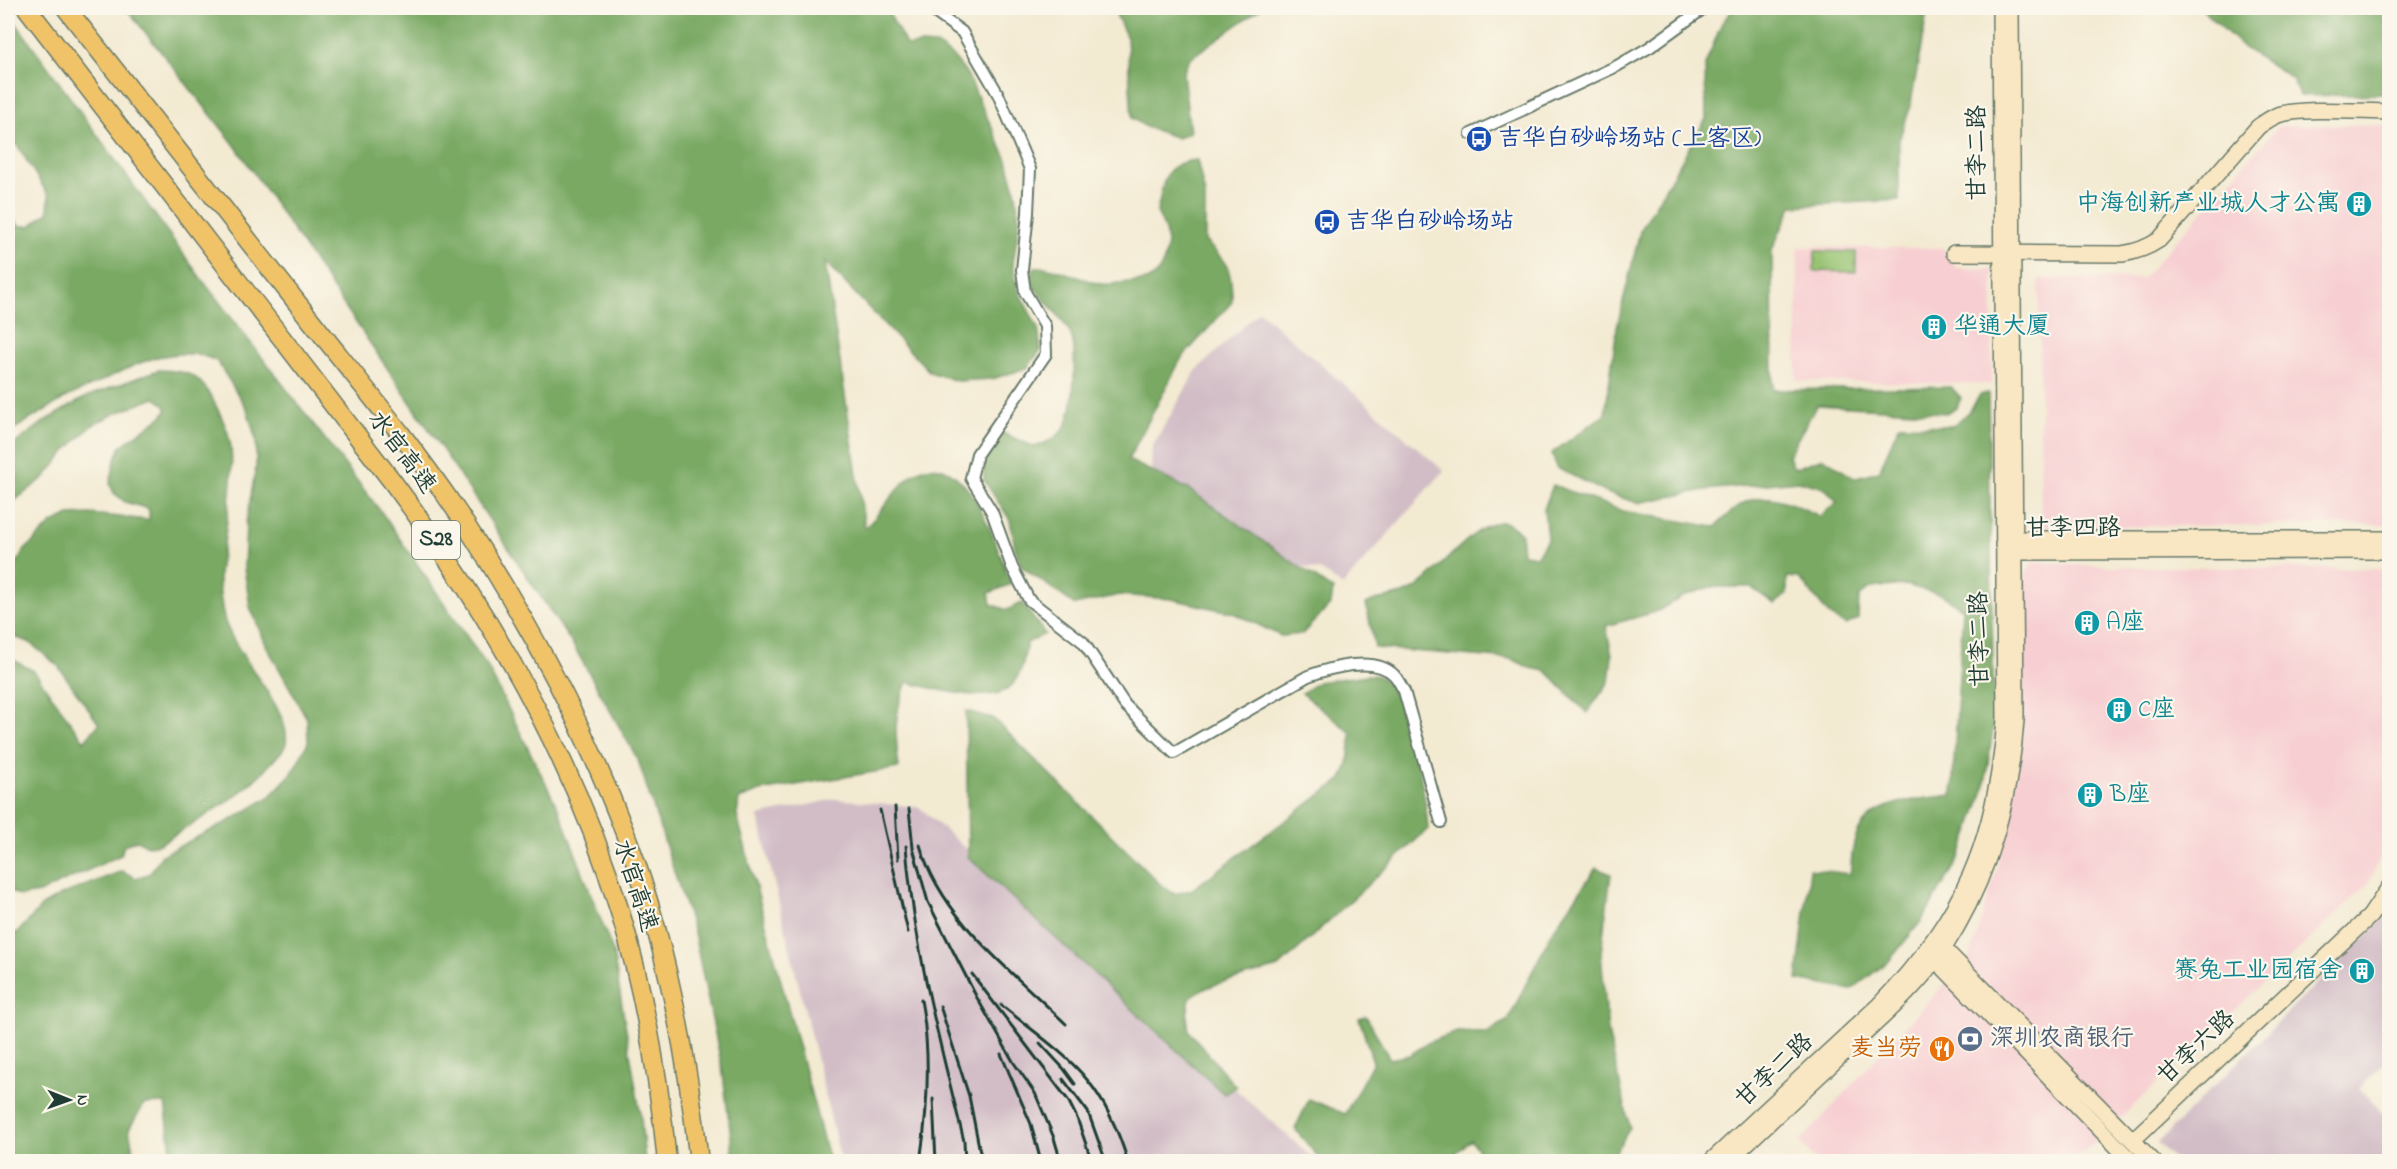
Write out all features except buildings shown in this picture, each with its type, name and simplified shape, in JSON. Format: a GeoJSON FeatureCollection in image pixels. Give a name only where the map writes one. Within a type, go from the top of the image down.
{"type":"FeatureCollection","features":[{"type":"Feature","properties":{"kind":"highway","name":"水官高速"},"geometry":{"type":"LineString","coordinates":[[27,8],[399,489],[463,580],[505,649],[569,779],[600,854],[620,913],[651,1050],[663,1120],[667,1161]]}},
{"type":"Feature","properties":{"kind":"highway","name":"水官高速"},"geometry":{"type":"LineString","coordinates":[[66,8],[456,511],[498,576],[529,631],[565,698],[598,768],[628,842],[648,903],[667,969],[683,1044],[699,1161]]}},
{"type":"Feature","properties":{"kind":"street"},"geometry":{"type":"LineString","coordinates":[[928,8],[962,32],[998,94],[1030,169],[1022,270],[1025,292],[1045,326],[1046,354],[977,454],[971,477],[992,512],[1012,567],[1029,600],[1083,642],[1125,705],[1174,753],[1308,676],[1332,668],[1353,665],[1376,665],[1394,674],[1404,691],[1441,822]]}},
{"type":"Feature","properties":{"kind":"street"},"geometry":{"type":"LineString","coordinates":[[1471,134],[1617,66],[1650,47],[1704,8]]}},
{"type":"Feature","properties":{"kind":"street","name":"甘李二路"},"geometry":{"type":"LineString","coordinates":[[1727,1161],[1886,1014],[1936,951],[1979,885],[2006,803],[2016,720],[2010,545],[2007,253],[2000,8]]}},
{"type":"Feature","properties":{"kind":"street","name":"甘李二路"},"geometry":{"type":"LineString","coordinates":[[2007,253],[2011,8]]}},
{"type":"Feature","properties":{"kind":"street"},"geometry":{"type":"LineString","coordinates":[[1954,253],[2122,254],[2148,247],[2159,240],[2258,127],[2268,119],[2280,114],[2296,112],[2390,112]]}},
{"type":"Feature","properties":{"kind":"street","name":"甘李四路"},"geometry":{"type":"LineString","coordinates":[[2010,545],[2390,539]]}},
{"type":"Feature","properties":{"kind":"street","name":"甘李四路"},"geometry":{"type":"LineString","coordinates":[[2010,545],[2390,551]]}},
{"type":"Feature","properties":{"kind":"street","name":"甘李六路"},"geometry":{"type":"LineString","coordinates":[[2134,1139],[2370,916],[2390,886]]}},
{"type":"Feature","properties":{"kind":"street"},"geometry":{"type":"LineString","coordinates":[[1936,951],[2133,1161]]}},
{"type":"Feature","properties":{"kind":"street"},"geometry":{"type":"LineString","coordinates":[[1936,951],[2154,1161]]}},
{"type":"Feature","properties":{"kind":"street","name":"甘李二路"},"geometry":{"type":"LineString","coordinates":[[1710,1161],[1879,1005],[1904,978],[1936,951]]}},
{"type":"Feature","properties":{"kind":"shaded area"},"geometry":{"type":"Polygon","coordinates":[[[2389,125],[2389,524],[2041,527],[2039,279],[2143,278],[2279,126],[2389,125]]]}},
{"type":"Feature","properties":{"kind":"shaded area"},"geometry":{"type":"Polygon","coordinates":[[[1798,247],[1943,248],[1957,268],[1993,269],[1992,384],[1796,381],[1798,247]]]}},
{"type":"Feature","properties":{"kind":"shaded area"},"geometry":{"type":"Polygon","coordinates":[[[1259,311],[1444,471],[1342,586],[1322,571],[1298,566],[1188,489],[1151,470],[1152,447],[1196,371],[1259,311]]]}},
{"type":"Feature","properties":{"kind":"shaded area"},"geometry":{"type":"Polygon","coordinates":[[[2032,562],[2126,567],[2389,569],[2389,838],[2369,883],[2075,1161],[1817,1161],[1800,1142],[1971,955],[2004,843],[2017,776],[2019,585],[2032,562]]]}},
{"type":"Feature","properties":{"kind":"shaded area"},"geometry":{"type":"Polygon","coordinates":[[[835,799],[919,807],[1316,1161],[841,1161],[758,816],[835,799]]]}},
{"type":"Feature","properties":{"kind":"shaded area"},"geometry":{"type":"Polygon","coordinates":[[[2389,905],[2389,1059],[2359,1088],[2389,1119],[2389,1161],[2176,1161],[2157,1143],[2376,925],[2389,905]]]}},
{"type":"Feature","properties":{"kind":"green space"},"geometry":{"type":"Polygon","coordinates":[[[126,8],[886,8],[907,46],[936,45],[951,55],[967,74],[1007,160],[1016,194],[1019,221],[1013,264],[1018,290],[1038,328],[1041,350],[1027,368],[992,379],[957,381],[930,372],[825,262],[865,528],[913,474],[932,467],[949,472],[964,485],[977,504],[998,548],[1011,584],[989,593],[991,604],[1007,610],[1022,603],[1045,634],[1027,643],[1018,676],[1011,686],[1002,692],[990,695],[961,694],[907,682],[899,704],[896,725],[899,768],[760,791],[739,799],[737,816],[829,1161],[734,1161],[722,1067],[694,933],[638,760],[573,645],[428,428],[234,144],[126,8]]]}},
{"type":"Feature","properties":{"kind":"green space"},"geometry":{"type":"Polygon","coordinates":[[[936,8],[988,8],[969,16],[955,16],[936,8]]]}},
{"type":"Feature","properties":{"kind":"green space"},"geometry":{"type":"Polygon","coordinates":[[[1108,8],[1261,8],[1189,59],[1183,74],[1190,132],[1178,138],[1146,127],[1132,118],[1127,38],[1114,10],[1108,8]]]}},
{"type":"Feature","properties":{"kind":"green space"},"geometry":{"type":"Polygon","coordinates":[[[1734,8],[1928,8],[1910,108],[1899,140],[1899,200],[1792,206],[1772,250],[1773,390],[1951,387],[1961,398],[1957,407],[1946,413],[1817,405],[1788,456],[1794,468],[1824,458],[1854,478],[1879,471],[1899,425],[1952,426],[1969,412],[1980,395],[1988,393],[1994,723],[1984,790],[1960,857],[1922,920],[1889,961],[1851,990],[1797,980],[1810,869],[1850,874],[1854,841],[1863,824],[1872,815],[1884,808],[1910,800],[1952,795],[1963,609],[1942,595],[1906,585],[1871,588],[1859,597],[1858,619],[1846,625],[1831,617],[1799,578],[1787,577],[1787,594],[1775,604],[1750,587],[1710,587],[1684,596],[1658,611],[1606,626],[1612,655],[1609,682],[1587,713],[1546,671],[1530,668],[1512,659],[1375,648],[1366,604],[1414,589],[1468,540],[1491,524],[1507,523],[1521,533],[1523,554],[1537,556],[1547,539],[1544,509],[1553,485],[1623,511],[1715,527],[1740,505],[1750,500],[1771,498],[1781,500],[1820,516],[1837,502],[1825,488],[1798,481],[1705,490],[1638,503],[1607,493],[1557,468],[1552,453],[1605,414],[1617,327],[1640,231],[1706,119],[1705,65],[1722,23],[1734,8]]]}},
{"type":"Feature","properties":{"kind":"green space"},"geometry":{"type":"Polygon","coordinates":[[[2201,8],[2389,8],[2389,94],[2299,96],[2292,78],[2244,48],[2201,8]]]}},
{"type":"Feature","properties":{"kind":"green space"},"geometry":{"type":"Polygon","coordinates":[[[8,12],[200,277],[382,513],[487,666],[559,810],[613,952],[641,1118],[645,1161],[178,1161],[171,1150],[165,1103],[144,1104],[129,1129],[135,1161],[8,1161],[8,932],[17,933],[42,906],[61,895],[122,871],[136,878],[149,874],[162,855],[231,820],[268,798],[292,773],[308,742],[307,719],[267,647],[250,607],[244,568],[246,523],[256,467],[256,440],[247,409],[217,361],[198,354],[157,357],[65,398],[8,433],[8,210],[19,226],[30,226],[48,212],[49,196],[17,145],[8,140],[8,12]]]}},
{"type":"Feature","properties":{"kind":"green space"},"geometry":{"type":"Polygon","coordinates":[[[1197,160],[1205,195],[1205,241],[1228,268],[1232,302],[1181,359],[1128,460],[1188,489],[1333,590],[1331,604],[1302,634],[1281,636],[1234,613],[1171,599],[1119,595],[1075,605],[1022,567],[1015,548],[1010,520],[984,480],[983,456],[1000,432],[1035,447],[1058,435],[1069,416],[1074,379],[1073,342],[1067,327],[1030,280],[1035,267],[1060,271],[1102,284],[1142,281],[1151,278],[1161,267],[1167,247],[1165,230],[1157,212],[1166,176],[1177,165],[1197,160]]]}},
{"type":"Feature","properties":{"kind":"green space"},"geometry":{"type":"Polygon","coordinates":[[[1815,251],[1856,252],[1856,272],[1814,271],[1815,251]]]}},
{"type":"Feature","properties":{"kind":"green space"},"geometry":{"type":"Polygon","coordinates":[[[158,370],[186,373],[199,380],[210,394],[228,432],[231,477],[219,577],[223,614],[237,645],[280,713],[286,743],[281,753],[234,797],[160,844],[148,846],[137,840],[124,845],[121,855],[39,893],[20,896],[8,890],[8,657],[34,671],[84,741],[99,724],[58,666],[29,642],[14,637],[8,629],[8,577],[24,551],[51,524],[69,515],[90,514],[149,520],[149,509],[125,502],[114,493],[110,484],[115,460],[121,446],[162,416],[166,411],[165,405],[155,398],[116,413],[91,426],[45,477],[8,506],[8,457],[12,455],[9,448],[48,419],[86,397],[158,370]]]}},
{"type":"Feature","properties":{"kind":"green space"},"geometry":{"type":"Polygon","coordinates":[[[1367,675],[1380,677],[1390,687],[1407,723],[1420,771],[1428,829],[1280,966],[1222,982],[1190,997],[1187,1016],[1189,1031],[1236,1087],[1224,1094],[968,857],[966,711],[993,718],[1159,883],[1174,894],[1191,890],[1342,779],[1348,765],[1351,733],[1302,693],[1318,682],[1367,675]]]}},
{"type":"Feature","properties":{"kind":"green space"},"geometry":{"type":"Polygon","coordinates":[[[1596,868],[1611,874],[1601,953],[1608,1032],[1630,1128],[1614,1155],[1608,1161],[1485,1161],[1471,1140],[1456,1153],[1451,1161],[1321,1161],[1295,1129],[1309,1099],[1345,1114],[1373,1062],[1359,1018],[1366,1016],[1390,1059],[1410,1055],[1429,1042],[1457,1032],[1487,1033],[1508,1020],[1551,934],[1596,868]]]}},
{"type":"Feature","properties":{"kind":"railway"},"geometry":{"type":"LineString","coordinates":[[895,807],[898,859]]}},
{"type":"Feature","properties":{"kind":"railway"},"geometry":{"type":"LineString","coordinates":[[909,809],[913,848],[928,902],[976,996],[1014,1063],[1035,1093],[1054,1138],[1061,1162]]}},
{"type":"Feature","properties":{"kind":"railway"},"geometry":{"type":"LineString","coordinates":[[880,810],[908,932]]}},
{"type":"Feature","properties":{"kind":"railway"},"geometry":{"type":"LineString","coordinates":[[920,845],[930,872],[944,897],[961,920],[1002,964],[1066,1024]]}},
{"type":"Feature","properties":{"kind":"railway"},"geometry":{"type":"LineString","coordinates":[[906,846],[915,921],[937,1032],[964,1141],[965,1162]]}},
{"type":"Feature","properties":{"kind":"railway"},"geometry":{"type":"LineString","coordinates":[[972,974],[1068,1100],[1077,1118],[1092,1162]]}},
{"type":"Feature","properties":{"kind":"railway"},"geometry":{"type":"LineString","coordinates":[[920,1162],[927,1081],[926,1040],[921,1000]]}},
{"type":"Feature","properties":{"kind":"railway"},"geometry":{"type":"LineString","coordinates":[[1001,1005],[1080,1071],[1106,1109],[1118,1133],[1128,1162]]}},
{"type":"Feature","properties":{"kind":"railway"},"geometry":{"type":"LineString","coordinates":[[940,1006],[969,1096],[982,1162]]}},
{"type":"Feature","properties":{"kind":"railway"},"geometry":{"type":"LineString","coordinates":[[1040,1043],[1075,1084]]}},
{"type":"Feature","properties":{"kind":"railway"},"geometry":{"type":"LineString","coordinates":[[1001,1054],[1031,1124],[1041,1162]]}},
{"type":"Feature","properties":{"kind":"railway"},"geometry":{"type":"LineString","coordinates":[[1063,1079],[1088,1112],[1106,1162]]}},
{"type":"Feature","properties":{"kind":"railway"},"geometry":{"type":"LineString","coordinates":[[933,1099],[936,1162]]}},
{"type":"Feature","properties":{"kind":"place","name":"吉华白砂岭场站 (上客区)"},"geometry":{"type":"Point","coordinates":[1479,139]}},
{"type":"Feature","properties":{"kind":"place","name":"中海创新产业城人才公寓"},"geometry":{"type":"Point","coordinates":[2359,204]}},
{"type":"Feature","properties":{"kind":"place","name":"吉华白砂岭场站"},"geometry":{"type":"Point","coordinates":[1327,222]}},
{"type":"Feature","properties":{"kind":"place","name":"华通大厦"},"geometry":{"type":"Point","coordinates":[1934,327]}},
{"type":"Feature","properties":{"kind":"place","name":"A座"},"geometry":{"type":"Point","coordinates":[2087,623]}},
{"type":"Feature","properties":{"kind":"place","name":"C座"},"geometry":{"type":"Point","coordinates":[2119,710]}},
{"type":"Feature","properties":{"kind":"place","name":"B座"},"geometry":{"type":"Point","coordinates":[2090,795]}},
{"type":"Feature","properties":{"kind":"place","name":"赛兔工业园宿舍"},"geometry":{"type":"Point","coordinates":[2362,971]}},
{"type":"Feature","properties":{"kind":"place","name":"深圳农商银行"},"geometry":{"type":"Point","coordinates":[1970,1039]}},
{"type":"Feature","properties":{"kind":"place","name":"麦当劳"},"geometry":{"type":"Point","coordinates":[1942,1049]}}]}
